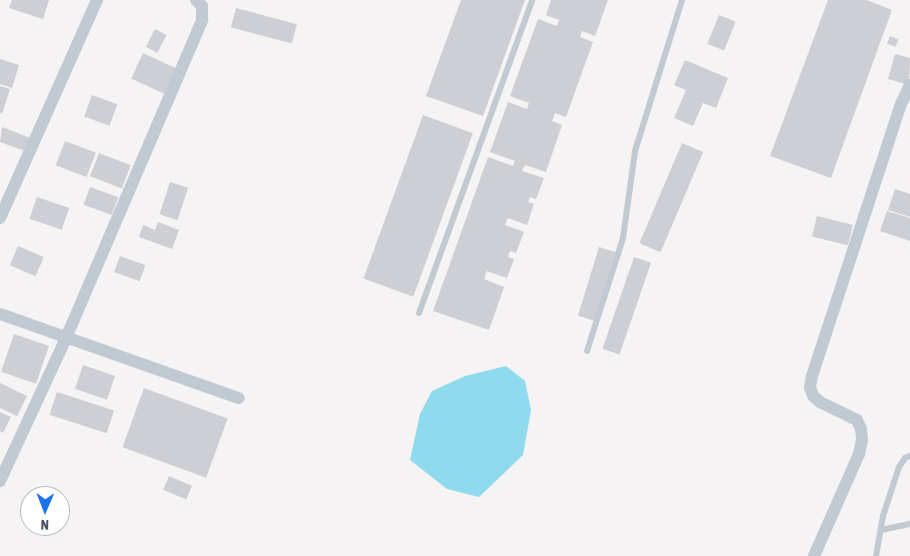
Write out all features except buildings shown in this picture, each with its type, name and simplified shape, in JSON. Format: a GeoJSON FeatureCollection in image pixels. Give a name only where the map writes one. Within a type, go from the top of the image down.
{"type":"FeatureCollection","features":[{"type":"Feature","properties":{"kind":"street"},"geometry":{"type":"LineString","coordinates":[[0,218],[97,0]]}},
{"type":"Feature","properties":{"kind":"street"},"geometry":{"type":"LineString","coordinates":[[0,481],[66,338],[202,20],[202,2]]}},
{"type":"Feature","properties":{"kind":"street"},"geometry":{"type":"LineString","coordinates":[[814,556],[859,454],[862,429],[857,420],[820,402],[813,396],[810,387],[812,376],[901,104],[910,85]]}},
{"type":"Feature","properties":{"kind":"street"},"geometry":{"type":"LineString","coordinates":[[0,314],[239,398]]}},
{"type":"Feature","properties":{"kind":"lane"},"geometry":{"type":"LineString","coordinates":[[420,313],[532,0]]}},
{"type":"Feature","properties":{"kind":"lane"},"geometry":{"type":"LineString","coordinates":[[587,351],[623,238],[635,150],[682,0]]}},
{"type":"Feature","properties":{"kind":"lane"},"geometry":{"type":"LineString","coordinates":[[876,556],[883,516],[899,467],[905,458],[910,456]]}},
{"type":"Feature","properties":{"kind":"lane"},"geometry":{"type":"LineString","coordinates":[[881,530],[910,524]]}},
{"type":"Feature","properties":{"kind":"water"},"geometry":{"type":"Polygon","coordinates":[[[506,366],[525,381],[531,410],[523,455],[479,497],[447,489],[410,460],[420,414],[432,391],[465,376],[506,366]]]}}]}
